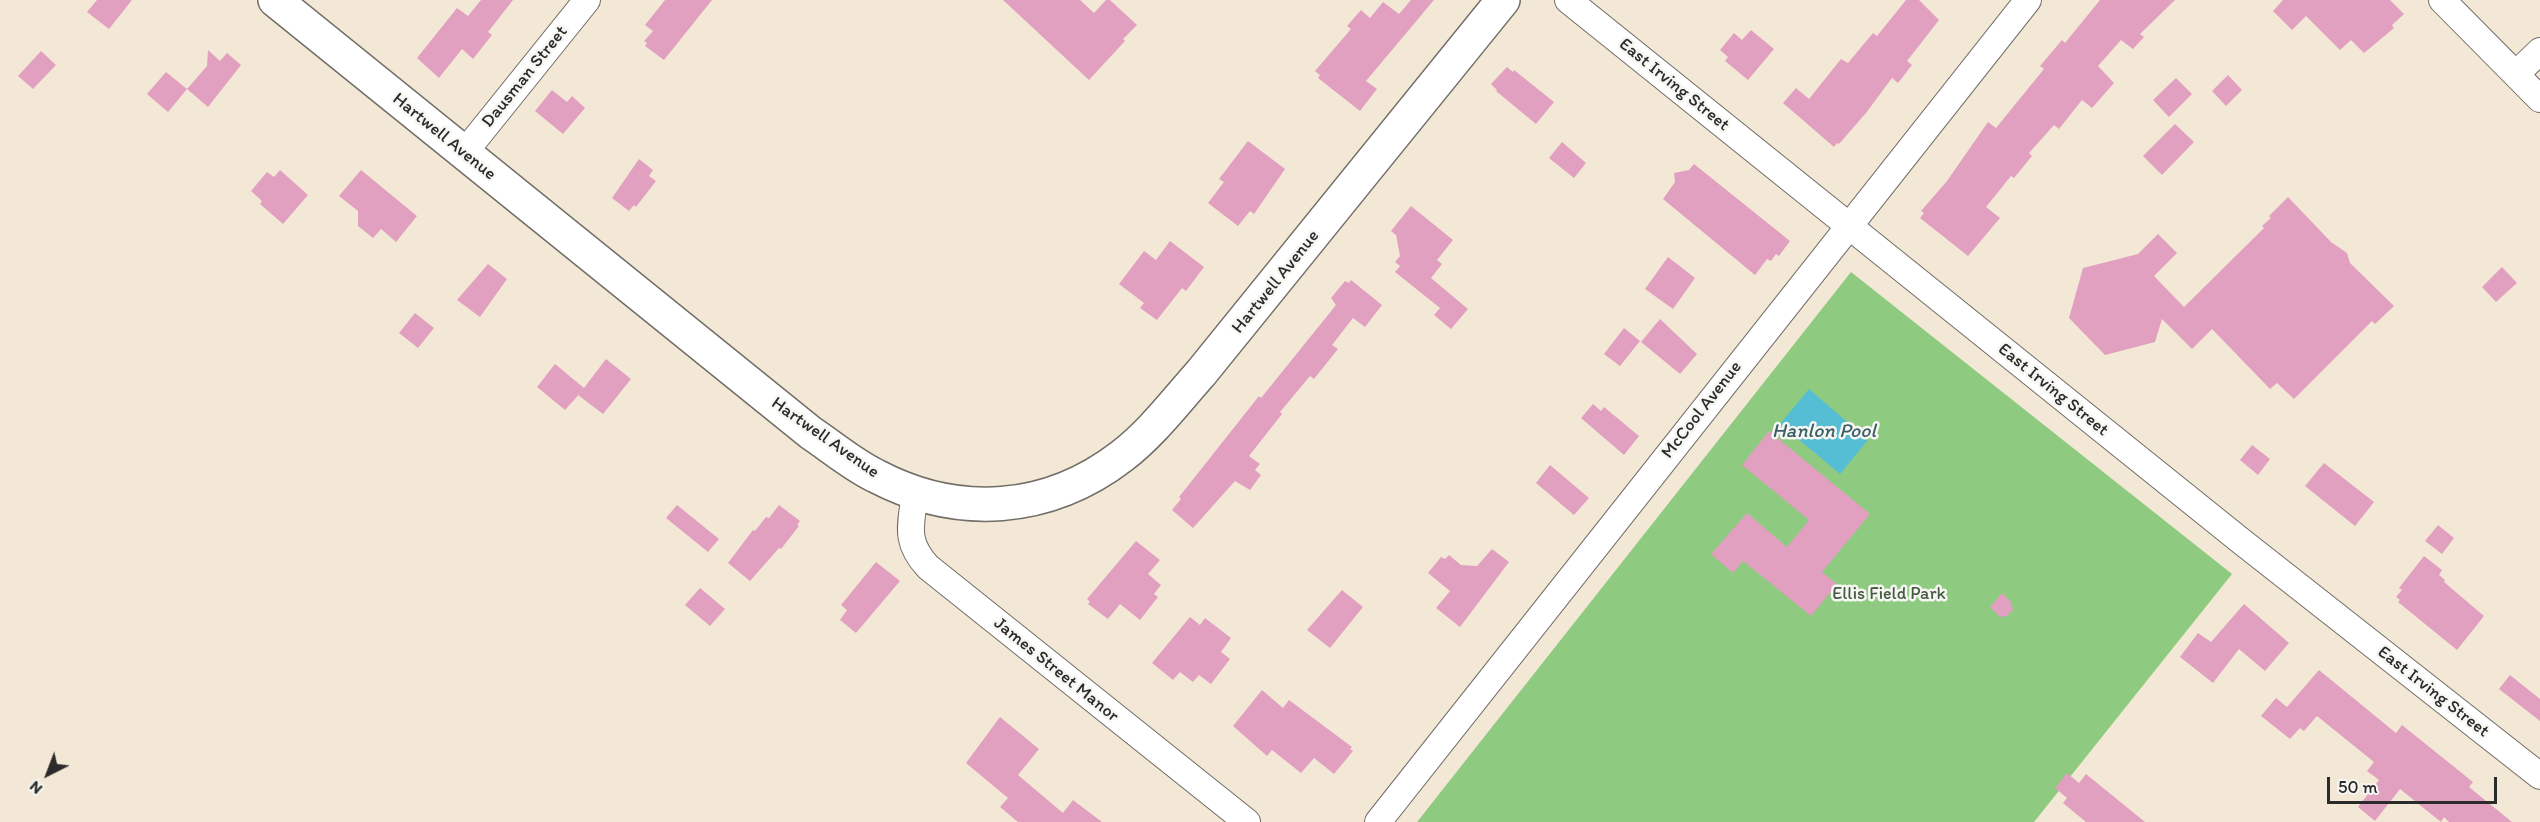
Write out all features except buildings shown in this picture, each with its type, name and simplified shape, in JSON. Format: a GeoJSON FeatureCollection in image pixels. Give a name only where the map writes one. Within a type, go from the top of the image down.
{"type":"FeatureCollection","features":[{"type":"Feature","properties":{"kind":"street","name":"Hartwell Avenue"},"geometry":{"type":"LineString","coordinates":[[274,0],[811,433],[875,476],[915,493],[935,500],[991,505],[1012,504],[1073,485],[1121,456],[1201,373],[1503,0]]}},
{"type":"Feature","properties":{"kind":"street","name":"Dausman Street"},"geometry":{"type":"LineString","coordinates":[[464,153],[587,0]]}},
{"type":"Feature","properties":{"kind":"street","name":"East Irving Street"},"geometry":{"type":"LineString","coordinates":[[1568,0],[2540,776]]}},
{"type":"Feature","properties":{"kind":"street","name":"McCool Avenue"},"geometry":{"type":"LineString","coordinates":[[1378,822],[2028,0]]}},
{"type":"Feature","properties":{"kind":"street"},"geometry":{"type":"LineString","coordinates":[[2442,0],[2540,99]]}},
{"type":"Feature","properties":{"kind":"street"},"geometry":{"type":"LineString","coordinates":[[2516,74],[2540,51]]}},
{"type":"Feature","properties":{"kind":"street","name":"James Street Manor"},"geometry":{"type":"LineString","coordinates":[[915,493],[910,530],[911,542],[917,555],[928,567],[1247,822]]}},
{"type":"Feature","properties":{"kind":"green space","name":"Ellis Field Park"},"geometry":{"type":"Polygon","coordinates":[[[1851,272],[2232,574],[2034,822],[1417,822],[1851,272]]]}},
{"type":"Feature","properties":{"kind":"water","name":"Hanlon Pool"},"geometry":{"type":"Polygon","coordinates":[[[1809,389],[1868,440],[1840,474],[1780,424],[1809,389]]]}}]}
